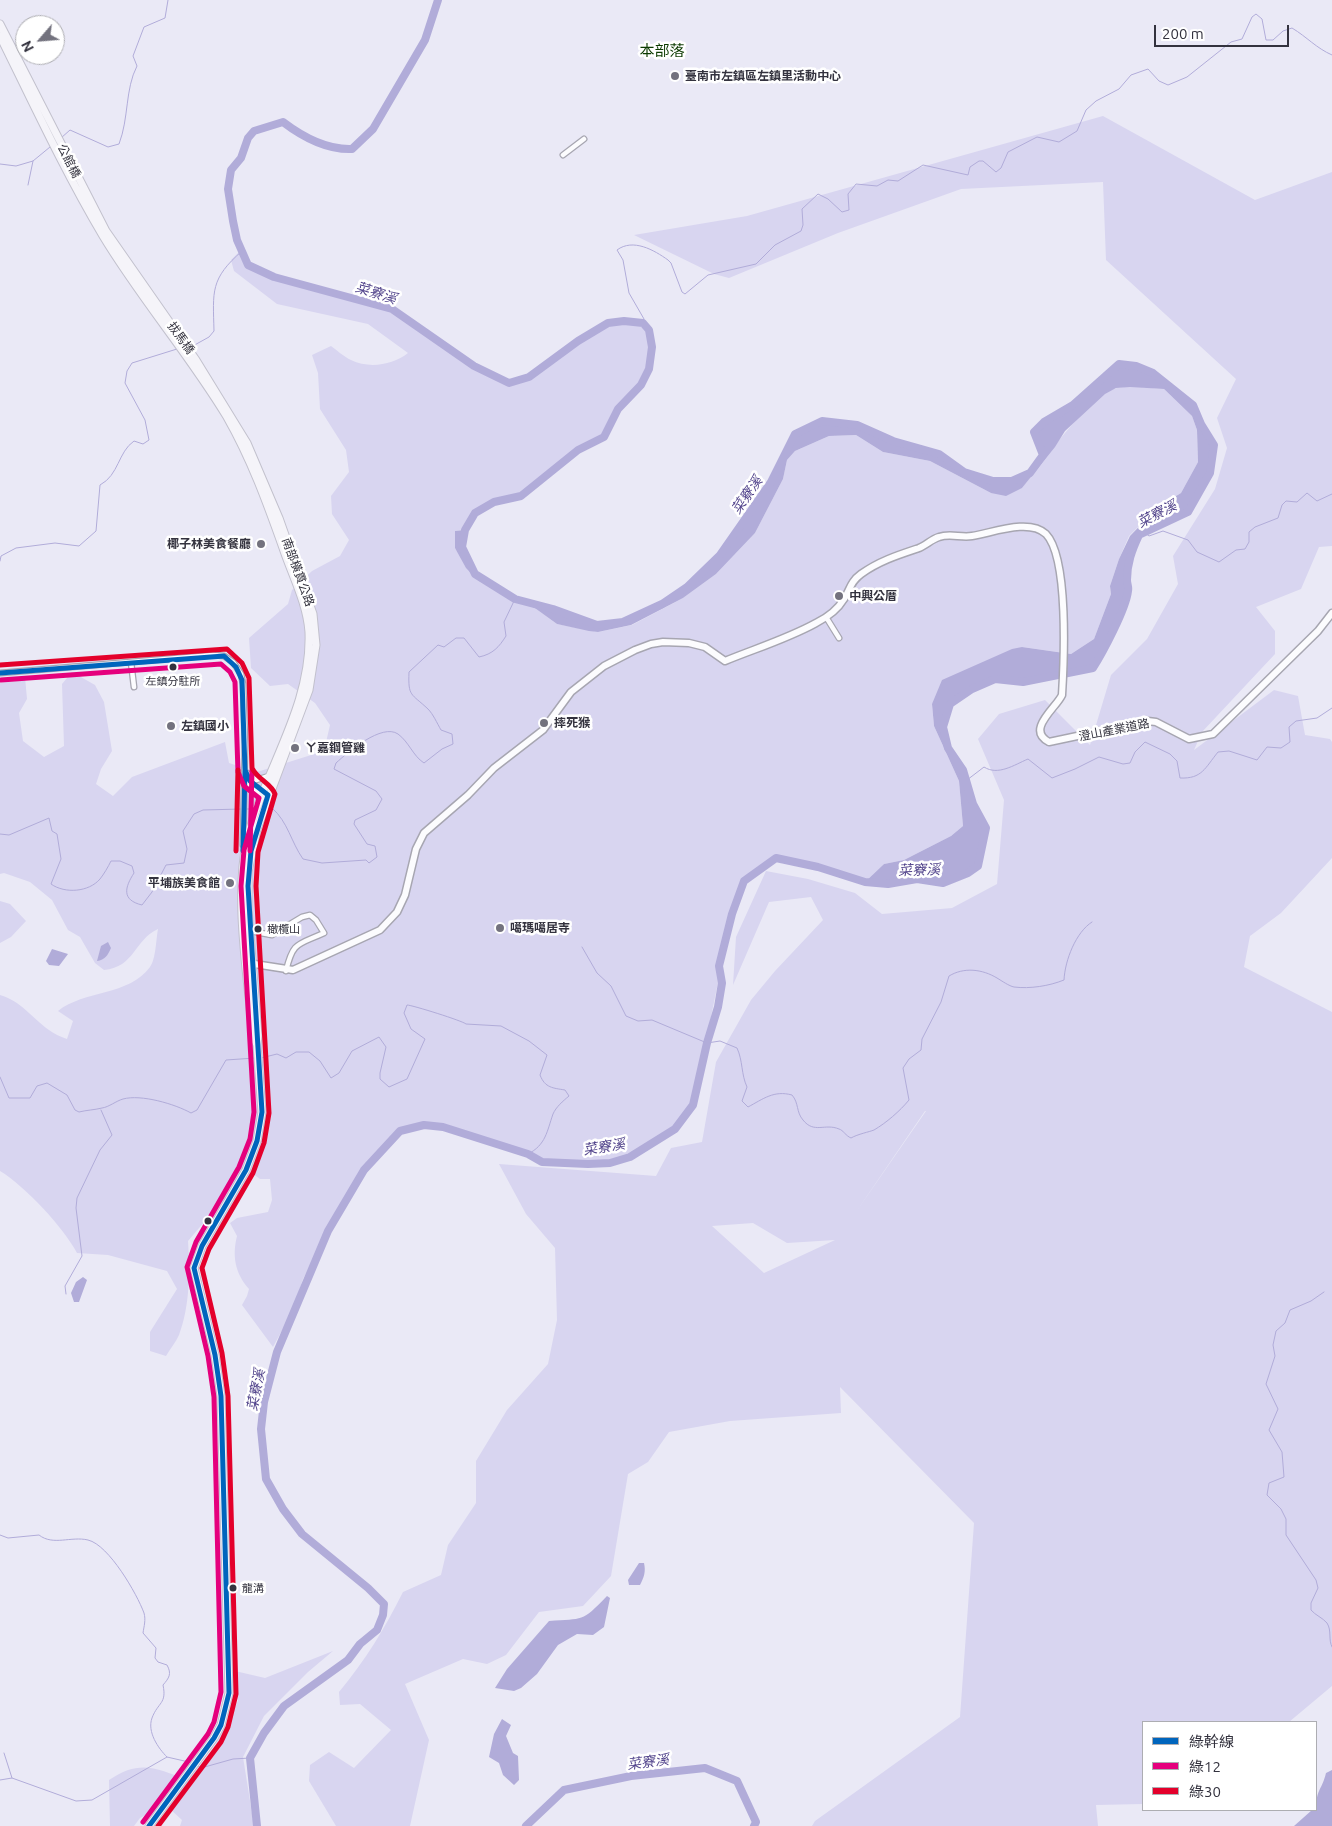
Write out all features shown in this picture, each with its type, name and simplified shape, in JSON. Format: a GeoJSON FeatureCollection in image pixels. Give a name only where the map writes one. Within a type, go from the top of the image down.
{"type":"FeatureCollection","features":[{"type":"Feature","properties":{"kind":"main road"},"geometry":{"type":"LineString","coordinates":[[0,24],[12,54]]}},
{"type":"Feature","properties":{"kind":"main road"},"geometry":{"type":"LineString","coordinates":[[0,36],[12,54]]}},
{"type":"Feature","properties":{"kind":"main road","name":"公館橋"},"geometry":{"type":"LineString","coordinates":[[12,54],[105,239],[163,318]]}},
{"type":"Feature","properties":{"kind":"main road","name":"拔馬橋"},"geometry":{"type":"LineString","coordinates":[[163,318],[194,361]]}},
{"type":"Feature","properties":{"kind":"main road","name":"南部橫貫公路"},"geometry":{"type":"LineString","coordinates":[[194,361],[230,414],[259,469],[314,614],[316,637],[312,674],[265,795]]}},
{"type":"Feature","properties":{"kind":"main road","name":"南部橫貫公路"},"geometry":{"type":"LineString","coordinates":[[265,795],[270,776],[294,722]]}},
{"type":"Feature","properties":{"kind":"main road"},"geometry":{"type":"LineString","coordinates":[[149,1826],[221,1725],[229,1693],[221,1396],[215,1355],[194,1268],[202,1246],[246,1170],[257,1140],[262,1112],[257,1046],[258,1036],[242,899],[244,861],[250,828],[265,795]]}},
{"type":"Feature","properties":{"kind":"main road"},"geometry":{"type":"LineString","coordinates":[[250,828],[248,872],[250,963]]}},
{"type":"Feature","properties":{"kind":"street"},"geometry":{"type":"LineString","coordinates":[[563,155],[584,139]]}},
{"type":"Feature","properties":{"kind":"street","name":"澄山產業道路"},"geometry":{"type":"LineString","coordinates":[[826,617],[845,598],[853,581],[885,559],[946,535],[973,536],[1004,529],[1027,528],[1041,531],[1052,542],[1061,584],[1065,644],[1060,702],[1042,720],[1041,725],[1042,736],[1049,742],[1148,721],[1156,722],[1190,739],[1214,734],[1318,631],[1332,613]]}},
{"type":"Feature","properties":{"kind":"street"},"geometry":{"type":"LineString","coordinates":[[250,963],[286,971],[300,968],[338,949],[375,934],[386,926],[405,895],[416,849],[424,833],[468,795],[494,768],[543,730],[571,692],[604,666],[643,647],[663,642],[689,643],[705,647],[724,662],[807,628],[826,617],[839,638]]}},
{"type":"Feature","properties":{"kind":"street"},"geometry":{"type":"LineString","coordinates":[[0,673],[213,655],[224,656],[233,662],[241,674],[243,684],[244,802],[250,828]]}},
{"type":"Feature","properties":{"kind":"street"},"geometry":{"type":"LineString","coordinates":[[132,662],[134,687]]}},
{"type":"Feature","properties":{"kind":"street"},"geometry":{"type":"LineString","coordinates":[[245,770],[256,780],[270,776]]}},
{"type":"Feature","properties":{"kind":"street"},"geometry":{"type":"LineString","coordinates":[[245,770],[250,781],[265,795]]}},
{"type":"Feature","properties":{"kind":"street"},"geometry":{"type":"LineString","coordinates":[[245,781],[251,790],[265,795]]}},
{"type":"Feature","properties":{"kind":"street"},"geometry":{"type":"LineString","coordinates":[[250,931],[272,935],[302,917],[310,915],[316,920],[324,933],[295,946],[290,951],[286,971]]}},
{"type":"Feature","properties":{"kind":"shaded area"},"geometry":{"type":"Polygon","coordinates":[[[1103,116],[1255,200],[1332,172],[1332,546],[1319,547],[1301,589],[1256,607],[1275,631],[1275,654],[1202,732],[1194,750],[1274,690],[1298,696],[1305,735],[1330,739],[1332,742],[1332,858],[1281,913],[1250,936],[1244,967],[1332,1012],[1332,1686],[1290,1721],[1142,1721],[1142,1804],[1096,1805],[1098,1826],[812,1826],[815,1821],[960,1717],[974,1523],[840,1387],[841,1413],[730,1421],[669,1432],[648,1462],[628,1474],[611,1576],[583,1606],[539,1612],[506,1655],[487,1664],[463,1659],[405,1684],[429,1740],[410,1826],[336,1826],[309,1781],[310,1765],[329,1752],[354,1768],[391,1730],[360,1704],[340,1705],[339,1692],[374,1644],[403,1592],[441,1575],[448,1545],[476,1503],[476,1461],[507,1410],[548,1364],[557,1320],[555,1248],[526,1214],[499,1164],[656,1176],[671,1148],[702,1142],[716,1062],[751,1000],[775,971],[823,920],[811,897],[769,902],[733,985],[736,937],[766,871],[808,879],[855,893],[882,914],[952,908],[997,884],[1004,800],[978,739],[999,714],[1045,700],[1090,745],[1111,675],[1147,639],[1178,584],[1173,556],[1215,489],[1227,448],[1217,418],[1236,379],[1106,260],[1103,182],[961,189],[838,233],[729,278],[714,274],[634,235],[747,216],[1103,116]],[[925,1111],[856,1212],[926,1111],[925,1111]],[[753,1223],[712,1226],[764,1273],[835,1240],[787,1243],[753,1223]]]}},
{"type":"Feature","properties":{"kind":"shaded area"},"geometry":{"type":"Polygon","coordinates":[[[241,250],[248,265],[274,277],[392,309],[474,366],[509,383],[529,377],[578,341],[608,323],[624,321],[643,323],[649,330],[652,347],[649,369],[641,385],[618,409],[604,437],[578,450],[521,496],[494,502],[475,513],[465,530],[455,531],[455,548],[479,581],[518,603],[532,606],[557,624],[598,632],[632,625],[683,598],[716,574],[755,533],[783,479],[787,460],[795,451],[829,436],[856,435],[883,452],[930,461],[991,493],[1022,488],[1080,416],[1106,393],[1117,388],[1140,387],[1164,389],[1192,416],[1197,430],[1198,462],[1181,493],[1158,507],[1129,536],[1119,559],[1110,586],[1111,594],[1094,639],[1071,654],[1022,647],[932,704],[934,726],[959,781],[963,826],[951,836],[904,860],[884,864],[865,882],[818,867],[776,858],[744,881],[732,914],[693,1105],[675,1129],[630,1157],[610,1163],[542,1162],[528,1154],[443,1127],[424,1125],[400,1131],[364,1170],[328,1231],[303,1279],[293,1310],[273,1347],[242,1305],[249,1289],[244,1283],[236,1264],[237,1236],[230,1223],[237,1218],[268,1212],[272,1200],[270,1179],[260,1179],[252,1173],[231,1210],[212,1236],[205,1221],[188,1241],[189,1277],[183,1324],[179,1335],[166,1356],[150,1351],[150,1332],[177,1289],[167,1271],[108,1255],[77,1253],[54,1220],[43,1208],[21,1187],[0,1171],[0,995],[14,1001],[51,1031],[67,1039],[73,1021],[58,1011],[80,999],[119,988],[141,976],[152,963],[158,929],[150,934],[122,964],[104,970],[95,963],[80,937],[68,930],[52,900],[30,882],[4,873],[0,874],[0,683],[25,677],[27,699],[19,713],[23,741],[44,757],[64,746],[62,684],[72,672],[95,685],[104,702],[112,751],[101,769],[96,784],[113,796],[132,777],[225,742],[229,763],[257,772],[324,751],[330,725],[315,703],[288,684],[270,686],[251,668],[249,638],[288,604],[292,590],[312,571],[340,556],[349,540],[332,514],[331,496],[349,472],[346,450],[320,409],[318,373],[312,355],[331,346],[351,360],[373,365],[388,363],[408,353],[368,324],[277,304],[234,271],[231,260],[241,250]]]}},
{"type":"Feature","properties":{"kind":"shaded area"},"geometry":{"type":"Polygon","coordinates":[[[0,901],[10,904],[26,921],[11,937],[0,943],[0,901]]]}},
{"type":"Feature","properties":{"kind":"shaded area"},"geometry":{"type":"Polygon","coordinates":[[[333,1651],[308,1672],[264,1716],[243,1757],[254,1826],[180,1826],[182,1820],[170,1809],[160,1807],[140,1818],[134,1826],[110,1826],[109,1780],[130,1769],[148,1768],[167,1772],[188,1780],[213,1750],[238,1701],[235,1671],[265,1678],[333,1651]]]}},
{"type":"Feature","properties":{"kind":"water"},"geometry":{"type":"Polygon","coordinates":[[[1119,364],[1136,366],[1153,373],[1193,405],[1201,424],[1214,445],[1210,473],[1188,512],[1139,535],[1129,562],[1127,574],[1128,590],[1123,609],[1103,652],[1093,668],[1023,682],[995,679],[972,689],[950,704],[943,727],[948,748],[963,770],[973,804],[986,828],[978,866],[968,873],[943,883],[917,879],[888,884],[865,882],[884,864],[904,860],[951,836],[963,826],[959,781],[934,726],[932,704],[942,680],[1012,649],[1022,647],[1071,654],[1094,639],[1111,594],[1110,586],[1119,559],[1130,536],[1158,507],[1181,493],[1198,462],[1197,430],[1192,416],[1164,389],[1116,388],[1105,394],[1065,431],[1055,447],[1022,488],[1006,496],[991,493],[930,461],[883,452],[856,435],[829,436],[795,451],[787,460],[783,479],[755,533],[716,574],[683,598],[631,625],[598,632],[557,624],[532,606],[518,603],[479,581],[466,568],[455,548],[455,531],[465,530],[462,547],[475,574],[515,599],[553,609],[597,625],[623,622],[662,604],[687,587],[720,555],[771,482],[795,434],[822,421],[857,425],[893,441],[939,454],[964,472],[993,481],[1012,481],[1030,473],[1043,455],[1034,432],[1044,422],[1073,405],[1119,364]]]}},
{"type":"Feature","properties":{"kind":"water"},"geometry":{"type":"Polygon","coordinates":[[[108,942],[111,948],[109,953],[97,961],[101,946],[108,942]]]}},
{"type":"Feature","properties":{"kind":"water"},"geometry":{"type":"Polygon","coordinates":[[[52,949],[68,954],[59,966],[49,965],[46,961],[52,949]]]}},
{"type":"Feature","properties":{"kind":"water"},"geometry":{"type":"Polygon","coordinates":[[[83,1277],[87,1280],[79,1302],[74,1302],[71,1293],[76,1282],[83,1277]]]}},
{"type":"Feature","properties":{"kind":"water"},"geometry":{"type":"Polygon","coordinates":[[[639,1563],[644,1563],[645,1566],[640,1585],[629,1585],[628,1580],[639,1563]]]}},
{"type":"Feature","properties":{"kind":"water"},"geometry":{"type":"Polygon","coordinates":[[[607,1596],[610,1598],[604,1627],[593,1635],[577,1634],[558,1645],[537,1674],[521,1688],[514,1691],[495,1688],[507,1669],[549,1621],[581,1618],[592,1611],[607,1596]]]}},
{"type":"Feature","properties":{"kind":"water"},"geometry":{"type":"Polygon","coordinates":[[[502,1719],[511,1725],[506,1736],[513,1753],[518,1756],[519,1780],[514,1785],[503,1775],[499,1763],[489,1757],[494,1734],[502,1719]]]}},
{"type":"Feature","properties":{"kind":"water"},"geometry":{"type":"Polygon","coordinates":[[[1332,1770],[1332,1826],[1294,1826],[1311,1811],[1317,1811],[1318,1794],[1326,1773],[1332,1770]]]}},
{"type":"Feature","properties":{"kind":"waterway"},"geometry":{"type":"LineString","coordinates":[[61,138],[70,130],[108,147],[119,144],[133,75],[137,66],[133,56],[144,27],[165,18],[168,0]]}},
{"type":"Feature","properties":{"kind":"waterway","name":"菜竂溪"},"geometry":{"type":"LineString","coordinates":[[257,1826],[250,1758],[264,1733],[284,1706],[348,1660],[360,1644],[377,1630],[383,1615],[384,1604],[368,1588],[302,1534],[283,1509],[266,1479],[261,1429],[264,1402],[277,1352],[328,1231],[364,1170],[400,1131],[424,1125],[443,1127],[528,1154],[542,1162],[588,1164],[610,1163],[630,1157],[675,1129],[693,1105],[707,1043],[718,1007],[722,983],[719,966],[732,914],[744,881],[776,858],[818,867],[865,882],[888,884],[917,879],[943,883],[968,873],[978,866],[986,828],[973,804],[963,770],[948,748],[943,727],[950,704],[972,689],[995,679],[1023,682],[1093,668],[1123,608],[1128,590],[1127,574],[1129,562],[1139,535],[1188,512],[1210,473],[1214,445],[1201,424],[1193,405],[1153,373],[1136,366],[1119,364],[1073,405],[1044,422],[1034,432],[1043,455],[1030,473],[1012,481],[993,481],[964,472],[939,454],[893,441],[857,425],[822,421],[795,434],[771,482],[720,555],[687,587],[662,604],[623,622],[597,625],[553,609],[515,599],[475,574],[462,547],[465,530],[475,513],[494,502],[521,496],[578,450],[604,437],[618,409],[641,385],[649,369],[652,347],[649,330],[643,323],[624,321],[608,323],[578,341],[529,377],[509,383],[474,366],[392,309],[274,277],[248,265],[237,240],[228,189],[231,170],[241,158],[248,138],[254,131],[283,122],[316,142],[343,149],[352,149],[373,129],[425,40],[438,0]]}},
{"type":"Feature","properties":{"kind":"waterway"},"geometry":{"type":"LineString","coordinates":[[643,323],[644,319],[629,293],[623,260],[617,250],[623,247],[636,245],[650,249],[668,260],[671,263],[682,292],[685,294],[708,275],[756,264],[775,245],[801,231],[803,225],[802,209],[818,194],[828,199],[842,212],[849,210],[848,194],[856,184],[877,186],[888,180],[898,181],[923,165],[968,175],[970,167],[979,161],[983,161],[996,172],[1001,168],[1008,152],[1037,137],[1059,142],[1077,131],[1086,110],[1096,101],[1119,89],[1131,75],[1148,69],[1159,81],[1168,85],[1187,77],[1231,42],[1242,39],[1252,17],[1256,14],[1262,19],[1266,40],[1273,40],[1283,31],[1292,28],[1332,55]]}},
{"type":"Feature","properties":{"kind":"waterway"},"geometry":{"type":"LineString","coordinates":[[0,164],[16,166],[33,161],[50,147]]}},
{"type":"Feature","properties":{"kind":"waterway"},"geometry":{"type":"LineString","coordinates":[[28,185],[33,161]]}},
{"type":"Feature","properties":{"kind":"waterway"},"geometry":{"type":"LineString","coordinates":[[191,347],[209,337],[214,331],[213,306],[216,286],[224,270],[242,251]]}},
{"type":"Feature","properties":{"kind":"waterway"},"geometry":{"type":"LineString","coordinates":[[0,561],[1,556],[16,548],[55,543],[79,546],[96,531],[100,485],[115,470],[125,451],[134,441],[143,444],[149,440],[145,420],[125,383],[127,371],[132,363],[177,349]]}},
{"type":"Feature","properties":{"kind":"waterway"},"geometry":{"type":"LineString","coordinates":[[1144,532],[1149,536],[1163,531],[1188,540],[1197,552],[1219,562],[1236,550],[1245,549],[1249,542],[1249,532],[1255,527],[1278,518],[1282,505],[1286,501],[1297,502],[1307,493],[1317,501],[1332,494]]}},
{"type":"Feature","properties":{"kind":"waterway"},"geometry":{"type":"LineString","coordinates":[[268,808],[272,808],[282,819],[303,859],[322,863],[366,860],[369,863],[377,857],[375,846],[367,844],[354,824],[355,820],[376,810],[382,799],[376,791],[334,769],[336,763],[366,740],[383,732],[398,734],[424,763],[442,749],[453,744],[452,734],[441,730],[430,711],[412,694],[409,686],[409,672],[438,645],[444,647],[456,638],[464,638],[479,657],[492,652],[506,636],[504,622],[515,599]]}},
{"type":"Feature","properties":{"kind":"waterway"},"geometry":{"type":"LineString","coordinates":[[967,780],[984,767],[1000,770],[1012,767],[1028,759],[1052,778],[1099,757],[1123,764],[1130,763],[1135,752],[1145,742],[1170,754],[1177,761],[1180,778],[1193,777],[1206,768],[1218,752],[1229,751],[1257,760],[1267,747],[1281,748],[1290,742],[1289,727],[1296,721],[1317,718],[1332,708]]}},
{"type":"Feature","properties":{"kind":"waterway"},"geometry":{"type":"LineString","coordinates":[[0,834],[9,835],[49,818],[52,831],[57,834],[61,859],[51,884],[70,890],[90,887],[100,879],[111,861],[120,861],[132,866],[134,873],[128,883],[128,896],[135,903],[142,905],[152,892],[166,865],[184,863],[187,849],[183,831],[194,814],[203,810],[242,809]]}},
{"type":"Feature","properties":{"kind":"waterway"},"geometry":{"type":"LineString","coordinates":[[246,809],[254,809]]}},
{"type":"Feature","properties":{"kind":"waterway"},"geometry":{"type":"LineString","coordinates":[[582,947],[597,973],[611,986],[626,1016],[638,1021],[652,1020],[707,1043],[720,1041],[737,1048],[747,1087],[742,1101],[748,1107],[774,1094],[792,1095],[801,1117],[807,1124],[816,1127],[834,1127],[851,1138],[879,1127],[909,1100],[903,1068],[909,1059],[921,1050],[922,1039],[941,1002],[949,976],[961,971],[979,971],[991,975],[1008,985],[1020,988],[1052,984],[1064,980],[1072,947],[1081,932],[1092,922]]}},
{"type":"Feature","properties":{"kind":"waterway"},"geometry":{"type":"LineString","coordinates":[[261,1058],[277,1054],[286,1058],[296,1052],[309,1052],[320,1061],[331,1078],[339,1073],[352,1051],[379,1037],[386,1047],[380,1079],[389,1087],[407,1079],[425,1039],[411,1029],[404,1013],[407,1005],[437,1013],[466,1024],[501,1026],[529,1041],[547,1055],[540,1075],[544,1083],[550,1087],[565,1090],[569,1096],[554,1111],[542,1142],[528,1154]]}},
{"type":"Feature","properties":{"kind":"waterway"},"geometry":{"type":"LineString","coordinates":[[0,1077],[9,1098],[30,1098],[37,1086],[47,1083],[67,1095],[75,1110],[79,1112],[105,1107],[123,1099],[139,1098],[167,1103],[191,1113],[197,1110],[226,1060],[255,1058]]}},
{"type":"Feature","properties":{"kind":"waterway"},"geometry":{"type":"LineString","coordinates":[[66,1294],[65,1286],[82,1256],[76,1208],[77,1198],[100,1150],[112,1135],[101,1110]]}},
{"type":"Feature","properties":{"kind":"waterway"},"geometry":{"type":"LineString","coordinates":[[1324,1292],[1311,1301],[1290,1310],[1285,1323],[1276,1331],[1273,1345],[1275,1356],[1266,1384],[1278,1409],[1269,1430],[1282,1452],[1284,1477],[1269,1483],[1267,1495],[1281,1509],[1286,1519],[1286,1535],[1316,1580],[1318,1588],[1311,1603],[1311,1610],[1327,1623],[1332,1647]]}},
{"type":"Feature","properties":{"kind":"waterway"},"geometry":{"type":"LineString","coordinates":[[0,1535],[8,1538],[39,1535],[50,1540],[88,1540],[105,1551],[113,1560],[129,1583],[144,1613],[143,1633],[156,1648],[155,1658],[158,1662],[167,1665],[170,1673],[163,1685],[163,1700],[154,1713],[151,1723],[154,1739],[167,1757]]}},
{"type":"Feature","properties":{"kind":"waterway"},"geometry":{"type":"LineString","coordinates":[[4,1753],[12,1778]]}},
{"type":"Feature","properties":{"kind":"waterway"},"geometry":{"type":"LineString","coordinates":[[0,1780],[12,1778],[76,1801],[92,1800],[167,1757],[193,1763]]}},
{"type":"Feature","properties":{"kind":"waterway"},"geometry":{"type":"LineString","coordinates":[[196,1765],[201,1768],[233,1759],[250,1758]]}},
{"type":"Feature","properties":{"kind":"waterway","name":"菜竂溪"},"geometry":{"type":"LineString","coordinates":[[526,1826],[564,1790],[631,1776],[705,1768],[737,1781],[756,1822],[754,1826]]}},
{"type":"Feature","properties":{"kind":"transit line","name":"綠30"},"geometry":{"type":"LineString","coordinates":[[0,665],[227,649],[242,663],[249,678],[252,768],[271,787],[275,794],[258,852],[256,886],[269,1113],[264,1143],[253,1173],[209,1249],[202,1268],[222,1353],[228,1396],[236,1694],[228,1727],[221,1742],[158,1826]]}},
{"type":"Feature","properties":{"kind":"transit line","name":"綠幹線"},"geometry":{"type":"LineString","coordinates":[[0,673],[224,656],[236,667],[242,680],[245,770],[250,781],[268,795],[251,851],[248,886],[262,1112],[257,1141],[246,1170],[202,1246],[194,1268],[215,1355],[221,1396],[229,1693],[221,1725],[214,1738],[149,1826]]}},
{"type":"Feature","properties":{"kind":"transit line","name":"綠12"},"geometry":{"type":"LineString","coordinates":[[1,680],[221,664],[230,672],[235,682],[238,772],[244,786],[259,798],[244,850],[241,886],[254,1112],[250,1139],[239,1167],[196,1242],[187,1267],[208,1356],[214,1397],[221,1692],[214,1722],[208,1734],[143,1822]]}},
{"type":"Feature","properties":{"kind":"transit line","name":"綠30"},"geometry":{"type":"LineString","coordinates":[[236,851],[238,770]]}},
{"type":"Feature","properties":{"kind":"transit line","name":"綠幹線"},"geometry":{"type":"LineString","coordinates":[[243,851],[245,770]]}},
{"type":"Feature","properties":{"kind":"transit line","name":"綠12"},"geometry":{"type":"LineString","coordinates":[[250,851],[252,770]]}},
{"type":"Feature","properties":{"kind":"place","name":"臺南市左鎮區左鎮里活動中心"},"geometry":{"type":"Point","coordinates":[675,76]}},
{"type":"Feature","properties":{"kind":"place","name":"椰子林美食餐廳"},"geometry":{"type":"Point","coordinates":[261,544]}},
{"type":"Feature","properties":{"kind":"place","name":"中興公厝"},"geometry":{"type":"Point","coordinates":[839,596]}},
{"type":"Feature","properties":{"kind":"place","name":"左鎮分駐所"},"geometry":{"type":"Point","coordinates":[173,667]}},
{"type":"Feature","properties":{"kind":"place","name":"摔死猴"},"geometry":{"type":"Point","coordinates":[544,723]}},
{"type":"Feature","properties":{"kind":"place","name":"左鎮國小"},"geometry":{"type":"Point","coordinates":[171,726]}},
{"type":"Feature","properties":{"kind":"place","name":"ㄚ嘉鋼管雞"},"geometry":{"type":"Point","coordinates":[295,748]}},
{"type":"Feature","properties":{"kind":"place","name":"平埔族美食館"},"geometry":{"type":"Point","coordinates":[230,883]}},
{"type":"Feature","properties":{"kind":"place","name":"噶瑪噶居寺"},"geometry":{"type":"Point","coordinates":[500,928]}},
{"type":"Feature","properties":{"kind":"place","name":"橄欖山"},"geometry":{"type":"Point","coordinates":[258,929]}},
{"type":"Feature","properties":{"kind":"place","name":"龍溝"},"geometry":{"type":"Point","coordinates":[233,1588]}},
{"type":"Feature","properties":{"kind":"district","name":"本部落"},"geometry":{"type":"Point","coordinates":[662,51]}}]}
